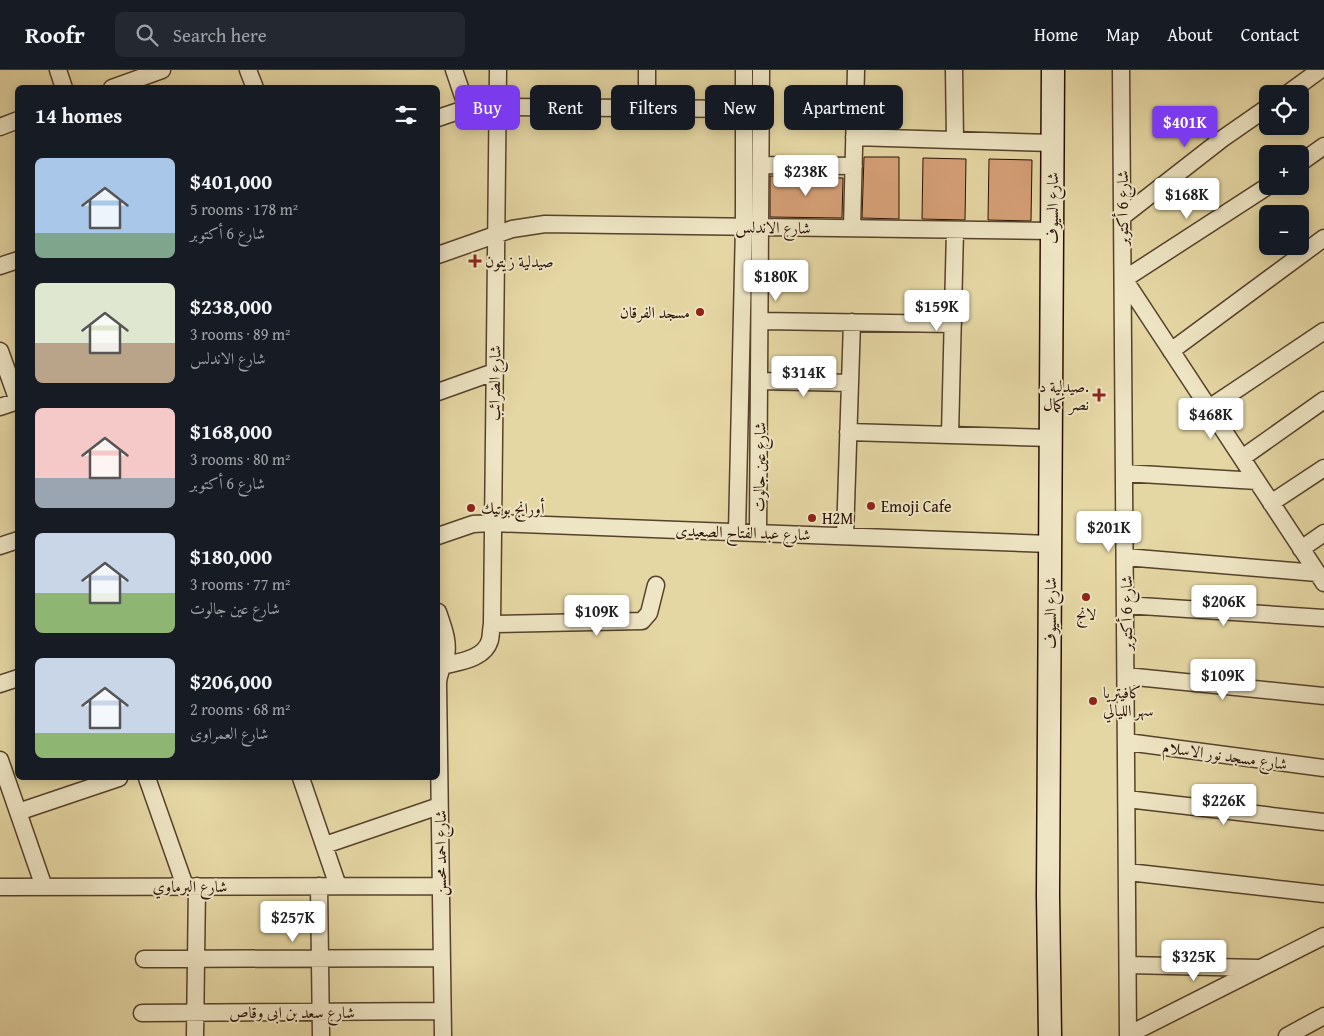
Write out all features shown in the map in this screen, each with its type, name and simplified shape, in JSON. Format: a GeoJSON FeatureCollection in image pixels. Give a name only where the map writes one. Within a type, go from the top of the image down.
{"type":"FeatureCollection","features":[{"type":"Feature","properties":{"kind":"main road","name":"شارع السيوف"},"geometry":{"type":"LineString","coordinates":[[1050,1036],[1048,895],[1053,70]]}},
{"type":"Feature","properties":{"kind":"street"},"geometry":{"type":"LineString","coordinates":[[58,70],[63,85]]}},
{"type":"Feature","properties":{"kind":"street"},"geometry":{"type":"LineString","coordinates":[[120,85],[162,70]]}},
{"type":"Feature","properties":{"kind":"street"},"geometry":{"type":"LineString","coordinates":[[248,70],[254,85]]}},
{"type":"Feature","properties":{"kind":"street"},"geometry":{"type":"LineString","coordinates":[[454,70],[459,85]]}},
{"type":"Feature","properties":{"kind":"street","name":"شارع الضرائب"},"geometry":{"type":"LineString","coordinates":[[498,70],[498,85]]}},
{"type":"Feature","properties":{"kind":"street"},"geometry":{"type":"LineString","coordinates":[[647,70],[647,85]]}},
{"type":"Feature","properties":{"kind":"street","name":"شارع عين جالوت"},"geometry":{"type":"LineString","coordinates":[[744,70],[744,85]]}},
{"type":"Feature","properties":{"kind":"street","name":"شارع عين جالوت"},"geometry":{"type":"LineString","coordinates":[[758,533],[761,70]]}},
{"type":"Feature","properties":{"kind":"street"},"geometry":{"type":"LineString","coordinates":[[852,228],[856,70]]}},
{"type":"Feature","properties":{"kind":"street"},"geometry":{"type":"LineString","coordinates":[[954,70],[955,140]]}},
{"type":"Feature","properties":{"kind":"street","name":"شارع 6 أكتوبر"},"geometry":{"type":"LineString","coordinates":[[1121,70],[1128,1036]]}},
{"type":"Feature","properties":{"kind":"street"},"geometry":{"type":"LineString","coordinates":[[1299,85],[1320,70]]}},
{"type":"Feature","properties":{"kind":"street"},"geometry":{"type":"LineString","coordinates":[[520,103],[611,107]]}},
{"type":"Feature","properties":{"kind":"street"},"geometry":{"type":"LineString","coordinates":[[440,117],[455,112]]}},
{"type":"Feature","properties":{"kind":"street"},"geometry":{"type":"LineString","coordinates":[[1122,217],[1259,113]]}},
{"type":"Feature","properties":{"kind":"street"},"geometry":{"type":"LineString","coordinates":[[0,126],[15,121]]}},
{"type":"Feature","properties":{"kind":"street","name":"شارع الضرائب"},"geometry":{"type":"LineString","coordinates":[[440,667],[480,654],[490,640],[492,624],[497,130]]}},
{"type":"Feature","properties":{"kind":"street","name":"شارع عين جالوت"},"geometry":{"type":"LineString","coordinates":[[737,532],[744,226],[744,130]]}},
{"type":"Feature","properties":{"kind":"street"},"geometry":{"type":"LineString","coordinates":[[854,138],[1052,143]]}},
{"type":"Feature","properties":{"kind":"street"},"geometry":{"type":"LineString","coordinates":[[1309,157],[1324,146]]}},
{"type":"Feature","properties":{"kind":"street"},"geometry":{"type":"LineString","coordinates":[[761,165],[854,166]]}},
{"type":"Feature","properties":{"kind":"street"},"geometry":{"type":"LineString","coordinates":[[1259,192],[1123,279],[1321,578]]}},
{"type":"Feature","properties":{"kind":"street","name":"شارع الاندلس"},"geometry":{"type":"LineString","coordinates":[[440,254],[529,225],[545,224],[1052,231]]}},
{"type":"Feature","properties":{"kind":"street"},"geometry":{"type":"LineString","coordinates":[[950,435],[955,230]]}},
{"type":"Feature","properties":{"kind":"street"},"geometry":{"type":"LineString","coordinates":[[1171,351],[1324,238]]}},
{"type":"Feature","properties":{"kind":"street"},"geometry":{"type":"LineString","coordinates":[[0,266],[15,261]]}},
{"type":"Feature","properties":{"kind":"street"},"geometry":{"type":"LineString","coordinates":[[760,321],[953,324]]}},
{"type":"Feature","properties":{"kind":"street"},"geometry":{"type":"LineString","coordinates":[[845,536],[852,322]]}},
{"type":"Feature","properties":{"kind":"street"},"geometry":{"type":"LineString","coordinates":[[1209,408],[1324,331]]}},
{"type":"Feature","properties":{"kind":"street"},"geometry":{"type":"LineString","coordinates":[[0,351],[15,395]]}},
{"type":"Feature","properties":{"kind":"street"},"geometry":{"type":"LineString","coordinates":[[440,391],[494,372]]}},
{"type":"Feature","properties":{"kind":"street"},"geometry":{"type":"LineString","coordinates":[[760,381],[850,383]]}},
{"type":"Feature","properties":{"kind":"street"},"geometry":{"type":"LineString","coordinates":[[1242,458],[1324,400]]}},
{"type":"Feature","properties":{"kind":"street"},"geometry":{"type":"LineString","coordinates":[[0,407],[15,402]]}},
{"type":"Feature","properties":{"kind":"street"},"geometry":{"type":"LineString","coordinates":[[848,432],[1051,438]]}},
{"type":"Feature","properties":{"kind":"street"},"geometry":{"type":"LineString","coordinates":[[1271,503],[1324,468]]}},
{"type":"Feature","properties":{"kind":"street"},"geometry":{"type":"LineString","coordinates":[[1124,473],[1257,481]]}},
{"type":"Feature","properties":{"kind":"street","name":"شارع عبد الفتاح الصعيدى"},"geometry":{"type":"LineString","coordinates":[[440,535],[473,524],[492,523],[1050,544]]}},
{"type":"Feature","properties":{"kind":"street"},"geometry":{"type":"LineString","coordinates":[[1301,549],[1324,533]]}},
{"type":"Feature","properties":{"kind":"street"},"geometry":{"type":"LineString","coordinates":[[0,546],[15,541]]}},
{"type":"Feature","properties":{"kind":"street"},"geometry":{"type":"LineString","coordinates":[[1125,558],[1321,578]]}},
{"type":"Feature","properties":{"kind":"street"},"geometry":{"type":"LineString","coordinates":[[492,624],[642,621],[649,613],[656,585]]}},
{"type":"Feature","properties":{"kind":"street"},"geometry":{"type":"LineString","coordinates":[[1125,605],[1324,618]]}},
{"type":"Feature","properties":{"kind":"street","name":"شارع احمد محسن"},"geometry":{"type":"LineString","coordinates":[[440,619],[447,642],[445,658],[440,667]]}},
{"type":"Feature","properties":{"kind":"street"},"geometry":{"type":"LineString","coordinates":[[1126,676],[1324,696]]}},
{"type":"Feature","properties":{"kind":"street"},"geometry":{"type":"LineString","coordinates":[[0,684],[15,679]]}},
{"type":"Feature","properties":{"kind":"street","name":"شارع مسجد نور الاسلام"},"geometry":{"type":"LineString","coordinates":[[1127,742],[1324,768]]}},
{"type":"Feature","properties":{"kind":"street"},"geometry":{"type":"LineString","coordinates":[[0,760],[44,887]]}},
{"type":"Feature","properties":{"kind":"street"},"geometry":{"type":"LineString","coordinates":[[18,812],[113,780]]}},
{"type":"Feature","properties":{"kind":"street"},"geometry":{"type":"LineString","coordinates":[[148,780],[191,886],[196,959],[195,1036]]}},
{"type":"Feature","properties":{"kind":"street"},"geometry":{"type":"LineString","coordinates":[[302,780],[338,886]]}},
{"type":"Feature","properties":{"kind":"street","name":"شارع احمد محسن"},"geometry":{"type":"LineString","coordinates":[[440,780],[443,1036]]}},
{"type":"Feature","properties":{"kind":"street"},"geometry":{"type":"LineString","coordinates":[[1127,799],[1324,822]]}},
{"type":"Feature","properties":{"kind":"street"},"geometry":{"type":"LineString","coordinates":[[325,845],[440,806]]}},
{"type":"Feature","properties":{"kind":"street"},"geometry":{"type":"LineString","coordinates":[[1128,872],[1324,894]]}},
{"type":"Feature","properties":{"kind":"street"},"geometry":{"type":"LineString","coordinates":[[319,886],[321,1036]]}},
{"type":"Feature","properties":{"kind":"street","name":"شارع البرماوي"},"geometry":{"type":"LineString","coordinates":[[0,887],[440,886]]}},
{"type":"Feature","properties":{"kind":"street"},"geometry":{"type":"LineString","coordinates":[[1128,1036],[1324,936]]}},
{"type":"Feature","properties":{"kind":"street"},"geometry":{"type":"LineString","coordinates":[[144,959],[441,958]]}},
{"type":"Feature","properties":{"kind":"street"},"geometry":{"type":"LineString","coordinates":[[1128,964],[1260,968]]}},
{"type":"Feature","properties":{"kind":"street","name":"شارع سعد بن ابى وقاص"},"geometry":{"type":"LineString","coordinates":[[142,1013],[442,1011]]}},
{"type":"Feature","properties":{"kind":"street"},"geometry":{"type":"LineString","coordinates":[[1287,1036],[1324,1016]]}},
{"type":"Feature","properties":{"kind":"building"},"geometry":{"type":"Polygon","coordinates":[[[864,157],[899,157],[899,219],[862,218],[864,157]]]}},
{"type":"Feature","properties":{"kind":"building"},"geometry":{"type":"Polygon","coordinates":[[[923,158],[966,159],[965,220],[922,219],[923,158]]]}},
{"type":"Feature","properties":{"kind":"building"},"geometry":{"type":"Polygon","coordinates":[[[989,159],[1032,160],[1031,221],[988,220],[989,159]]]}},
{"type":"Feature","properties":{"kind":"building"},"geometry":{"type":"Polygon","coordinates":[[[770,176],[843,178],[842,218],[770,217],[770,176]]]}},
{"type":"Feature","properties":{"kind":"place","name":"صيدلية زيتون"},"geometry":{"type":"Point","coordinates":[475,261]}},
{"type":"Feature","properties":{"kind":"place","name":"مسجد الفرقان"},"geometry":{"type":"Point","coordinates":[700,312]}},
{"type":"Feature","properties":{"kind":"place","name":"صيدلية د. نصر كمال"},"geometry":{"type":"Point","coordinates":[1099,395]}},
{"type":"Feature","properties":{"kind":"place","name":"Emoji Cafe"},"geometry":{"type":"Point","coordinates":[871,506]}},
{"type":"Feature","properties":{"kind":"place","name":"أورانج بوتيك"},"geometry":{"type":"Point","coordinates":[471,508]}},
{"type":"Feature","properties":{"kind":"place","name":"H2M"},"geometry":{"type":"Point","coordinates":[812,518]}},
{"type":"Feature","properties":{"kind":"place","name":"لانج"},"geometry":{"type":"Point","coordinates":[1086,597]}},
{"type":"Feature","properties":{"kind":"place","name":"كافيتريا سهر الليالي"},"geometry":{"type":"Point","coordinates":[1093,701]}}]}
